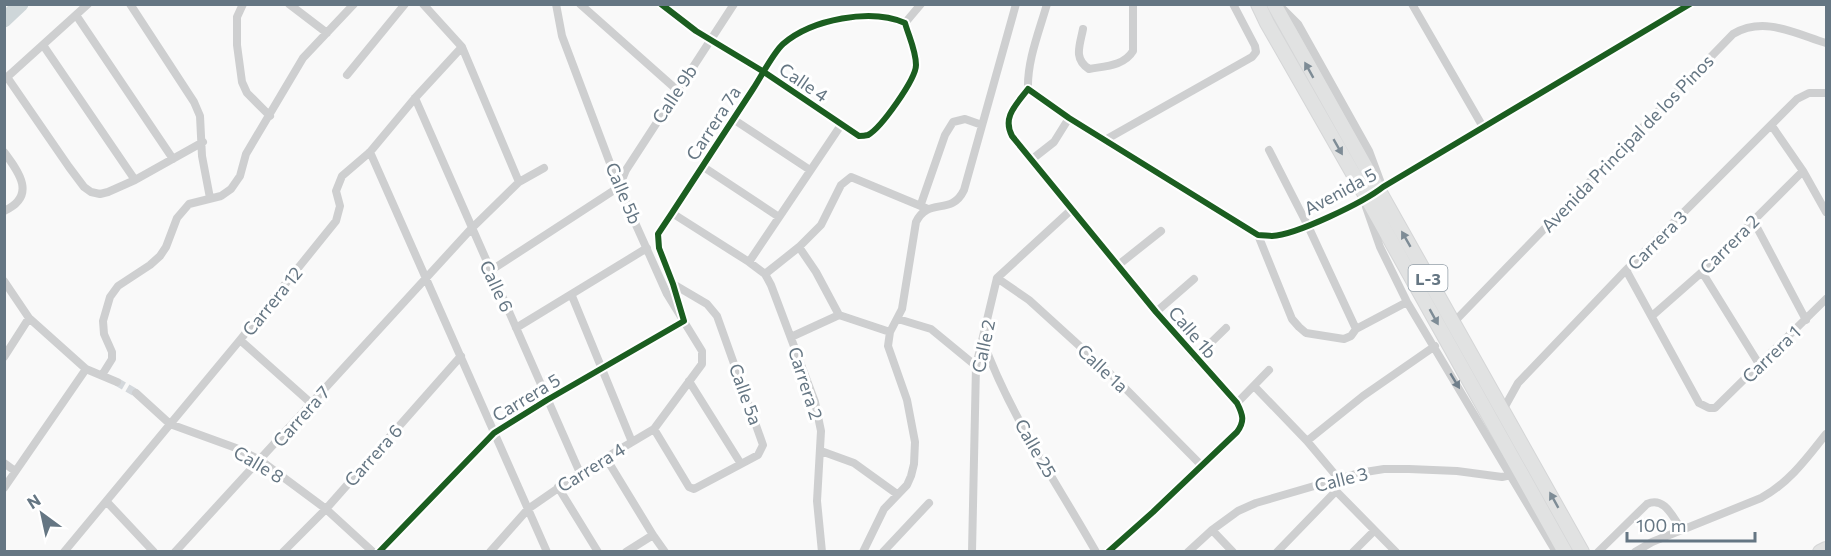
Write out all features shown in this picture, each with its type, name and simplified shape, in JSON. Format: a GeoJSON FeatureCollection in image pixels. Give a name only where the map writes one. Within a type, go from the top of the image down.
{"type":"FeatureCollection","features":[{"type":"Feature","properties":{"kind":"main road","name":"L-3"},"geometry":{"type":"LineString","coordinates":[[1258,4],[1267,23],[1376,192],[1454,322],[1582,552]]}},
{"type":"Feature","properties":{"kind":"main road","name":"L-3"},"geometry":{"type":"LineString","coordinates":[[1280,5],[1565,552]]}},
{"type":"Feature","properties":{"kind":"main road"},"geometry":{"type":"LineString","coordinates":[[1820,552],[1827,549]]}},
{"type":"Feature","properties":{"kind":"street"},"geometry":{"type":"LineString","coordinates":[[88,4],[6,78],[84,186],[91,192],[100,194],[135,180],[203,142]]}},
{"type":"Feature","properties":{"kind":"street"},"geometry":{"type":"LineString","coordinates":[[130,4],[194,102],[200,116],[202,156],[210,198]]}},
{"type":"Feature","properties":{"kind":"street"},"geometry":{"type":"LineString","coordinates":[[243,4],[237,17],[237,45],[242,82],[247,93],[270,116]]}},
{"type":"Feature","properties":{"kind":"street"},"geometry":{"type":"LineString","coordinates":[[289,4],[327,33]]}},
{"type":"Feature","properties":{"kind":"street"},"geometry":{"type":"LineString","coordinates":[[102,375],[112,359],[112,352],[104,334],[103,321],[110,297],[118,286],[160,256],[166,247],[177,218],[189,204],[221,196],[231,189],[240,176],[246,154],[303,58],[354,4]]}},
{"type":"Feature","properties":{"kind":"street"},"geometry":{"type":"LineString","coordinates":[[347,75],[405,4]]}},
{"type":"Feature","properties":{"kind":"street"},"geometry":{"type":"LineString","coordinates":[[423,4],[462,47],[519,182]]}},
{"type":"Feature","properties":{"kind":"street","name":"Calle 5b"},"geometry":{"type":"LineString","coordinates":[[556,4],[562,36],[620,187],[667,294],[702,351],[702,364],[689,381]]}},
{"type":"Feature","properties":{"kind":"street"},"geometry":{"type":"LineString","coordinates":[[580,4],[677,90]]}},
{"type":"Feature","properties":{"kind":"street","name":"Calle 4"},"geometry":{"type":"LineString","coordinates":[[661,4],[709,40],[764,72],[841,125]]}},
{"type":"Feature","properties":{"kind":"street","name":"Calle 9b"},"geometry":{"type":"LineString","coordinates":[[620,187],[626,170],[734,4]]}},
{"type":"Feature","properties":{"kind":"street"},"geometry":{"type":"LineString","coordinates":[[749,262],[841,125],[859,136],[866,136],[874,131],[912,81],[916,68],[915,54],[905,23],[921,4]]}},
{"type":"Feature","properties":{"kind":"street"},"geometry":{"type":"LineString","coordinates":[[672,213],[765,274],[799,247],[821,225],[841,185],[851,177],[924,207],[953,204],[960,200],[1016,4]]}},
{"type":"Feature","properties":{"kind":"street"},"geometry":{"type":"LineString","coordinates":[[1047,4],[1027,76],[1028,89],[1069,118],[1258,235],[1293,319],[1306,333],[1344,339],[1356,329],[1407,302]]}},
{"type":"Feature","properties":{"kind":"street"},"geometry":{"type":"LineString","coordinates":[[1083,29],[1078,57],[1082,65],[1089,69],[1120,63],[1133,51],[1133,4]]}},
{"type":"Feature","properties":{"kind":"street"},"geometry":{"type":"LineString","coordinates":[[1105,140],[1252,57],[1256,52],[1255,46],[1233,4]]}},
{"type":"Feature","properties":{"kind":"street"},"geometry":{"type":"LineString","coordinates":[[1412,4],[1483,127]]}},
{"type":"Feature","properties":{"kind":"street","name":"Avenida 5"},"geometry":{"type":"LineString","coordinates":[[1258,235],[1274,236],[1308,226],[1376,192],[1690,4]]}},
{"type":"Feature","properties":{"kind":"street"},"geometry":{"type":"LineString","coordinates":[[76,15],[173,159]]}},
{"type":"Feature","properties":{"kind":"street","name":"Carrera 7a"},"geometry":{"type":"LineString","coordinates":[[684,321],[674,284],[657,241],[658,234],[782,45],[810,27],[832,20],[879,17],[892,18],[905,23]]}},
{"type":"Feature","properties":{"kind":"street","name":"Avenida Principal de los Pinos"},"geometry":{"type":"LineString","coordinates":[[1454,322],[1733,34],[1745,27],[1762,25],[1783,29],[1826,43]]}},
{"type":"Feature","properties":{"kind":"street"},"geometry":{"type":"LineString","coordinates":[[43,45],[135,180]]}},
{"type":"Feature","properties":{"kind":"street","name":"Carrera 12"},"geometry":{"type":"LineString","coordinates":[[64,552],[336,221],[340,206],[336,191],[342,176],[370,152],[462,47]]}},
{"type":"Feature","properties":{"kind":"street","name":"Calle 1b"},"geometry":{"type":"LineString","coordinates":[[1028,89],[1011,113],[1008,128],[1012,136],[1117,266],[1195,358],[1237,403]]}},
{"type":"Feature","properties":{"kind":"street","name":"Carrera 3"},"geometry":{"type":"LineString","coordinates":[[1503,410],[1518,383],[1626,270],[1797,99],[1809,93],[1827,93]]}},
{"type":"Feature","properties":{"kind":"street","name":"Calle 6"},"geometry":{"type":"LineString","coordinates":[[415,98],[580,473]]}},
{"type":"Feature","properties":{"kind":"street"},"geometry":{"type":"LineString","coordinates":[[1031,160],[1054,141],[1069,118]]}},
{"type":"Feature","properties":{"kind":"street"},"geometry":{"type":"LineString","coordinates":[[733,119],[810,170]]}},
{"type":"Feature","properties":{"kind":"street"},"geometry":{"type":"LineString","coordinates":[[863,552],[884,509],[907,485],[911,477],[915,442],[907,400],[888,346],[890,332],[902,309],[916,222],[924,207],[945,135],[953,122],[965,119],[982,125]]}},
{"type":"Feature","properties":{"kind":"street"},"geometry":{"type":"LineString","coordinates":[[1772,126],[1803,171],[1827,212]]}},
{"type":"Feature","properties":{"kind":"street"},"geometry":{"type":"LineString","coordinates":[[1269,150],[1308,226],[1356,329]]}},
{"type":"Feature","properties":{"kind":"street"},"geometry":{"type":"LineString","coordinates":[[4,152],[23,180],[23,188],[20,198],[13,207],[4,211]]}},
{"type":"Feature","properties":{"kind":"street"},"geometry":{"type":"LineString","coordinates":[[370,152],[547,552]]}},
{"type":"Feature","properties":{"kind":"street"},"geometry":{"type":"LineString","coordinates":[[702,166],[779,217]]}},
{"type":"Feature","properties":{"kind":"street","name":"Carrera 7"},"geometry":{"type":"LineString","coordinates":[[175,552],[471,229],[519,182],[544,168]]}},
{"type":"Feature","properties":{"kind":"street","name":"Carrera 2"},"geometry":{"type":"LineString","coordinates":[[1652,316],[1702,272],[1803,171]]}},
{"type":"Feature","properties":{"kind":"street"},"geometry":{"type":"LineString","coordinates":[[490,271],[620,187]]}},
{"type":"Feature","properties":{"kind":"street"},"geometry":{"type":"LineString","coordinates":[[1376,192],[1366,207],[1380,247],[1407,302],[1556,552]]}},
{"type":"Feature","properties":{"kind":"street"},"geometry":{"type":"LineString","coordinates":[[997,278],[1071,210]]}},
{"type":"Feature","properties":{"kind":"street"},"geometry":{"type":"LineString","coordinates":[[1753,220],[1806,320]]}},
{"type":"Feature","properties":{"kind":"street"},"geometry":{"type":"LineString","coordinates":[[1117,266],[1161,231]]}},
{"type":"Feature","properties":{"kind":"street"},"geometry":{"type":"LineString","coordinates":[[799,247],[816,272],[839,315]]}},
{"type":"Feature","properties":{"kind":"street"},"geometry":{"type":"LineString","coordinates":[[516,328],[572,296],[647,248]]}},
{"type":"Feature","properties":{"kind":"street"},"geometry":{"type":"LineString","coordinates":[[1626,270],[1652,316]]}},
{"type":"Feature","properties":{"kind":"street"},"geometry":{"type":"LineString","coordinates":[[1702,272],[1759,364]]}},
{"type":"Feature","properties":{"kind":"street","name":"Carrera 2"},"geometry":{"type":"LineString","coordinates":[[765,274],[815,402],[821,431],[817,501],[822,552]]}},
{"type":"Feature","properties":{"kind":"street","name":"Calle 2"},"geometry":{"type":"LineString","coordinates":[[972,552],[976,366],[997,278]]}},
{"type":"Feature","properties":{"kind":"street","name":"Calle 1a"},"geometry":{"type":"LineString","coordinates":[[997,278],[1029,300],[1117,380],[1202,466]]}},
{"type":"Feature","properties":{"kind":"street"},"geometry":{"type":"LineString","coordinates":[[1156,312],[1194,279]]}},
{"type":"Feature","properties":{"kind":"street"},"geometry":{"type":"LineString","coordinates":[[4,281],[29,318],[86,369],[117,382]]}},
{"type":"Feature","properties":{"kind":"street","name":"Calle 5a"},"geometry":{"type":"LineString","coordinates":[[654,429],[689,487],[694,489],[762,451],[762,440],[721,327],[711,307],[674,284]]}},
{"type":"Feature","properties":{"kind":"street"},"geometry":{"type":"LineString","coordinates":[[572,296],[632,442]]}},
{"type":"Feature","properties":{"kind":"street","name":"Carrera 1"},"geometry":{"type":"LineString","coordinates":[[1652,316],[1699,403],[1715,408],[1827,299]]}},
{"type":"Feature","properties":{"kind":"street"},"geometry":{"type":"LineString","coordinates":[[791,337],[839,315],[890,332]]}},
{"type":"Feature","properties":{"kind":"street"},"geometry":{"type":"LineString","coordinates":[[4,357],[29,318]]}},
{"type":"Feature","properties":{"kind":"street"},"geometry":{"type":"LineString","coordinates":[[898,320],[931,329],[976,366]]}},
{"type":"Feature","properties":{"kind":"street","name":"Carrera 5"},"geometry":{"type":"LineString","coordinates":[[379,552],[494,433],[684,321]]}},
{"type":"Feature","properties":{"kind":"street"},"geometry":{"type":"LineString","coordinates":[[1195,358],[1226,328]]}},
{"type":"Feature","properties":{"kind":"street"},"geometry":{"type":"LineString","coordinates":[[240,340],[312,404]]}},
{"type":"Feature","properties":{"kind":"street","name":"Calle 25"},"geometry":{"type":"LineString","coordinates":[[983,341],[991,364],[1009,399],[1096,552]]}},
{"type":"Feature","properties":{"kind":"street"},"geometry":{"type":"LineString","coordinates":[[1307,441],[1363,396],[1435,346]]}},
{"type":"Feature","properties":{"kind":"street","name":"Carrera 6"},"geometry":{"type":"LineString","coordinates":[[283,552],[326,509],[461,356]]}},
{"type":"Feature","properties":{"kind":"street"},"geometry":{"type":"LineString","coordinates":[[4,488],[86,369]]}},
{"type":"Feature","properties":{"kind":"street"},"geometry":{"type":"LineString","coordinates":[[1108,552],[1237,432],[1243,423],[1243,414],[1237,403],[1269,370]]}},
{"type":"Feature","properties":{"kind":"street"},"geometry":{"type":"LineString","coordinates":[[689,381],[741,464]]}},
{"type":"Feature","properties":{"kind":"street","name":"Carrera 4"},"geometry":{"type":"LineString","coordinates":[[490,552],[528,509],[580,473],[654,429],[689,381]]}},
{"type":"Feature","properties":{"kind":"street"},"geometry":{"type":"LineString","coordinates":[[1254,386],[1307,441],[1338,478]]}},
{"type":"Feature","properties":{"kind":"street","name":"Calle 8"},"geometry":{"type":"LineString","coordinates":[[136,393],[170,424],[236,448],[260,460],[326,509],[373,552]]}},
{"type":"Feature","properties":{"kind":"street"},"geometry":{"type":"LineString","coordinates":[[1635,552],[1652,542],[1775,491],[1794,473],[1827,434]]}},
{"type":"Feature","properties":{"kind":"street"},"geometry":{"type":"LineString","coordinates":[[821,451],[854,463],[897,494]]}},
{"type":"Feature","properties":{"kind":"street"},"geometry":{"type":"LineString","coordinates":[[606,458],[665,552]]}},
{"type":"Feature","properties":{"kind":"street"},"geometry":{"type":"LineString","coordinates":[[4,463],[15,471]]}},
{"type":"Feature","properties":{"kind":"street","name":"Calle 3"},"geometry":{"type":"LineString","coordinates":[[1188,552],[1238,511],[1256,503],[1338,478],[1384,469],[1457,471],[1502,477],[1512,475]]}},
{"type":"Feature","properties":{"kind":"street"},"geometry":{"type":"LineString","coordinates":[[558,487],[598,552]]}},
{"type":"Feature","properties":{"kind":"street"},"geometry":{"type":"LineString","coordinates":[[1277,552],[1336,491],[1396,552]]}},
{"type":"Feature","properties":{"kind":"street"},"geometry":{"type":"LineString","coordinates":[[1598,552],[1647,504],[1654,501],[1665,506],[1682,530]]}},
{"type":"Feature","properties":{"kind":"street"},"geometry":{"type":"LineString","coordinates":[[107,502],[154,552]]}},
{"type":"Feature","properties":{"kind":"street"},"geometry":{"type":"LineString","coordinates":[[883,552],[929,503]]}},
{"type":"Feature","properties":{"kind":"street"},"geometry":{"type":"LineString","coordinates":[[1212,530],[1233,552]]}},
{"type":"Feature","properties":{"kind":"street"},"geometry":{"type":"LineString","coordinates":[[1353,552],[1374,531]]}},
{"type":"Feature","properties":{"kind":"street"},"geometry":{"type":"LineString","coordinates":[[626,552],[653,535]]}},
{"type":"Feature","properties":{"kind":"waterway"},"geometry":{"type":"LineString","coordinates":[[4,20],[21,4]]}},
{"type":"Feature","properties":{"kind":"tunnel"},"geometry":{"type":"LineString","coordinates":[[117,382],[136,393]]}},
{"type":"Feature","properties":{"kind":"cycle path"},"geometry":{"type":"LineString","coordinates":[[379,552],[494,433],[684,321],[659,248],[658,234],[743,105],[756,84],[763,72],[767,65],[783,44],[795,35],[825,22],[842,18],[876,16],[905,23],[915,54],[916,65],[897,103],[881,123],[868,135],[859,136],[764,72],[696,31],[661,4]]}},
{"type":"Feature","properties":{"kind":"cycle path"},"geometry":{"type":"LineString","coordinates":[[1108,552],[1237,432],[1241,425],[1242,415],[1237,403],[1156,312],[1012,136],[1009,129],[1012,111],[1028,89],[1069,118],[1258,235],[1272,236],[1313,224],[1361,201],[1690,4]]}}]}
